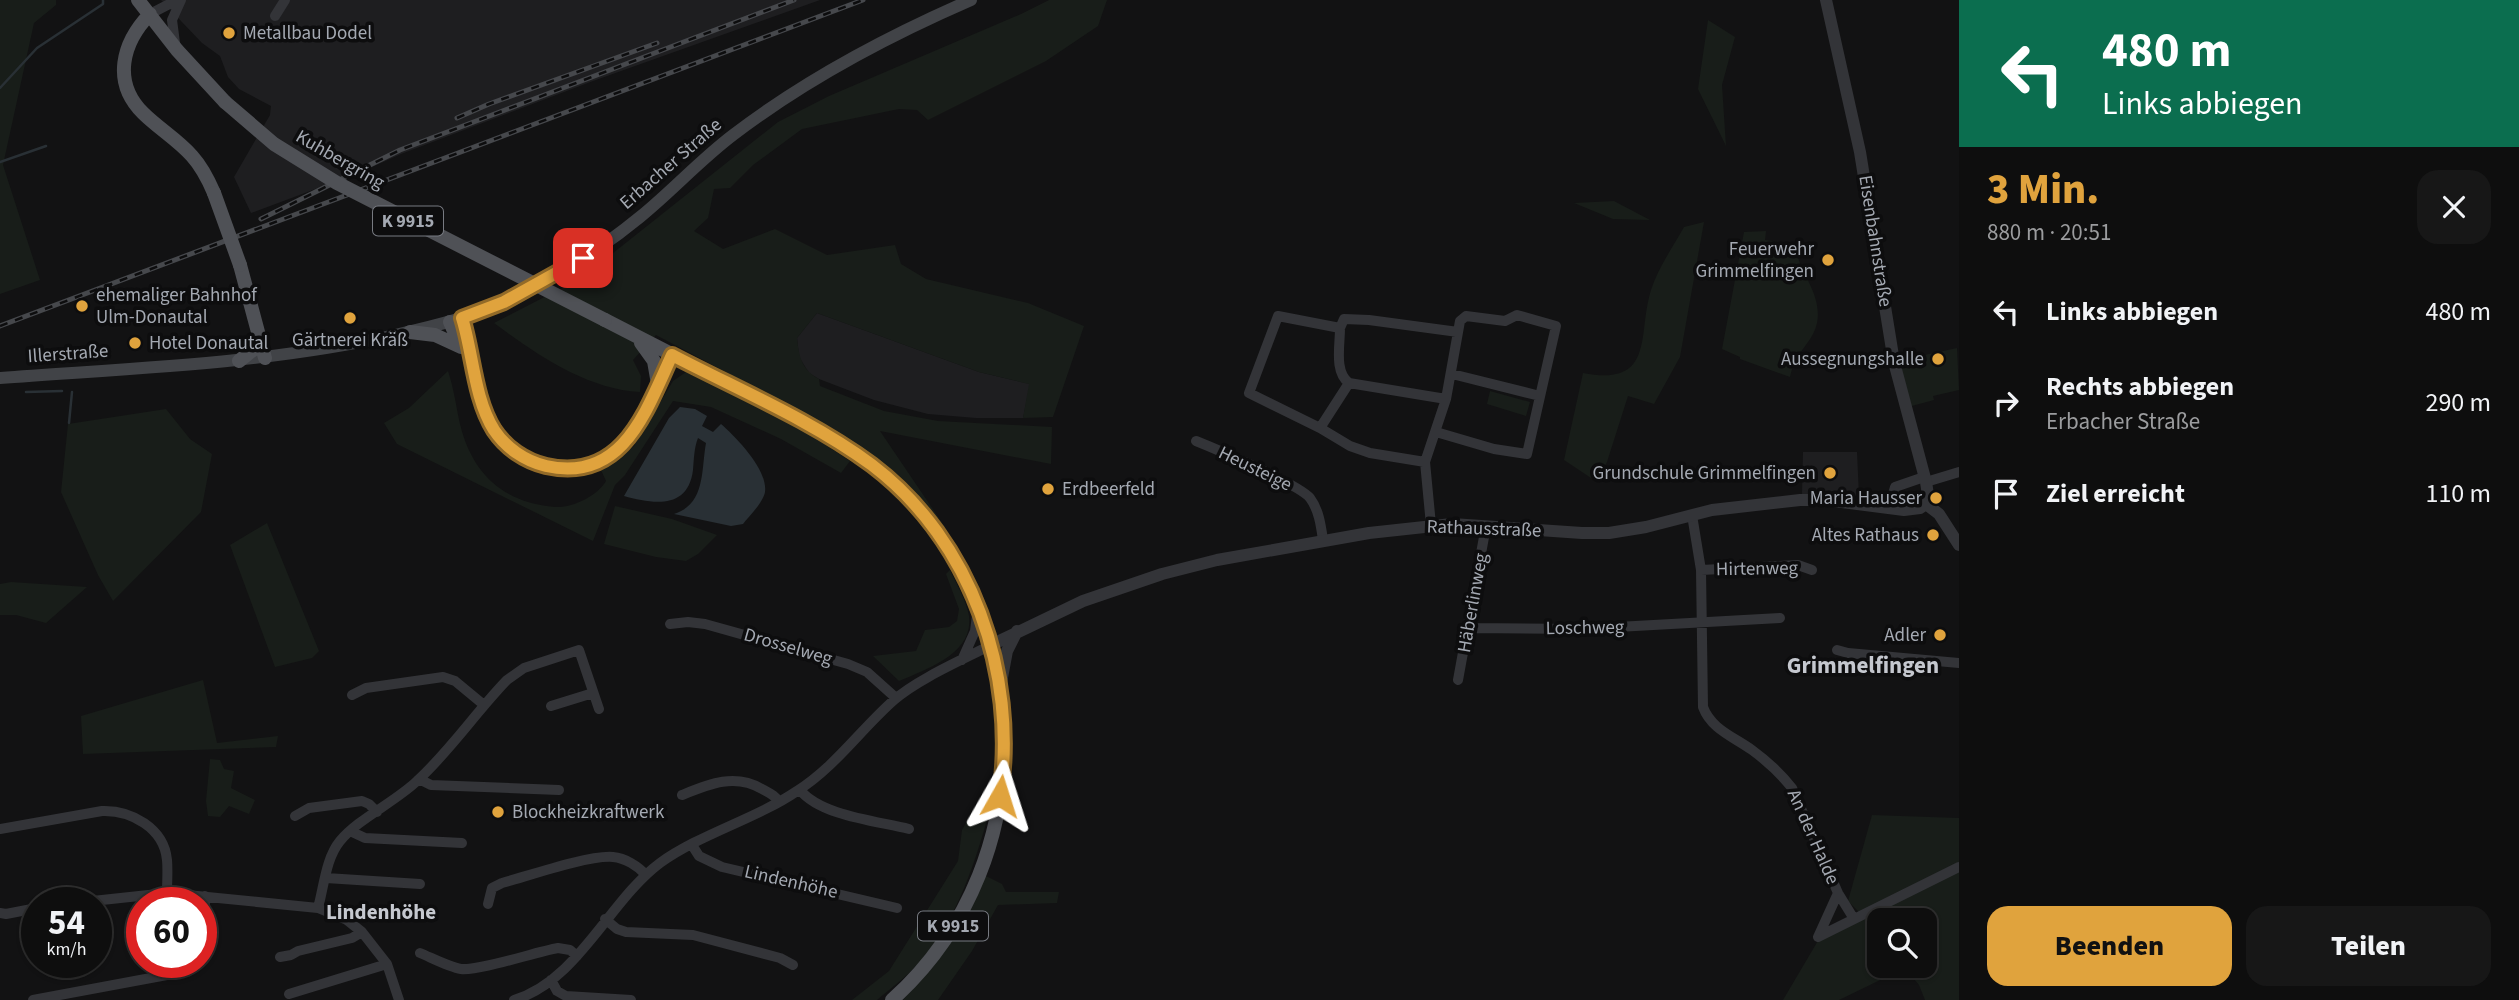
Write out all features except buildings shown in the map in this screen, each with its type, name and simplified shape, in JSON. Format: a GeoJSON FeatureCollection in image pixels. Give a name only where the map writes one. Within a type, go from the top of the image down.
{"type":"FeatureCollection","features":[{"type":"Feature","properties":{"kind":"main road"},"geometry":{"type":"LineString","coordinates":[[139,0],[177,50]]}},
{"type":"Feature","properties":{"kind":"main road"},"geometry":{"type":"LineString","coordinates":[[132,38],[139,12],[139,0]]}},
{"type":"Feature","properties":{"kind":"main road","name":"Erbacher Straße"},"geometry":{"type":"LineString","coordinates":[[265,358],[410,332],[456,320],[512,298],[600,248],[640,217],[731,136],[773,106],[918,23],[971,0]]}},
{"type":"Feature","properties":{"kind":"main road"},"geometry":{"type":"LineString","coordinates":[[153,18],[126,47],[124,77],[130,96],[141,111],[191,154],[204,172],[214,192],[240,265],[265,358]]}},
{"type":"Feature","properties":{"kind":"main road","name":"Kuhbergring"},"geometry":{"type":"LineString","coordinates":[[177,50],[225,102],[274,144],[309,167],[392,213],[811,426],[873,467],[924,516],[953,558],[976,601],[991,645],[1001,684],[1004,718],[1002,781],[991,838],[967,903],[919,972],[892,1000]]}},
{"type":"Feature","properties":{"kind":"main road"},"geometry":{"type":"LineString","coordinates":[[456,320],[461,347],[472,362]]}},
{"type":"Feature","properties":{"kind":"main road"},"geometry":{"type":"LineString","coordinates":[[456,320],[494,430],[511,450],[534,463],[560,469],[587,466],[611,455],[631,437],[646,413],[672,355]]}},
{"type":"Feature","properties":{"kind":"main road"},"geometry":{"type":"LineString","coordinates":[[410,332],[435,335],[461,347]]}},
{"type":"Feature","properties":{"kind":"main road"},"geometry":{"type":"LineString","coordinates":[[629,333],[652,356],[659,386]]}},
{"type":"Feature","properties":{"kind":"main road"},"geometry":{"type":"LineString","coordinates":[[239,361],[254,349],[259,334]]}},
{"type":"Feature","properties":{"kind":"main road","name":"Illerstraße"},"geometry":{"type":"LineString","coordinates":[[0,378],[265,358]]}},
{"type":"Feature","properties":{"kind":"street"},"geometry":{"type":"LineString","coordinates":[[153,18],[179,0]]}},
{"type":"Feature","properties":{"kind":"street"},"geometry":{"type":"LineString","coordinates":[[177,50],[172,20],[179,0]]}},
{"type":"Feature","properties":{"kind":"street"},"geometry":{"type":"LineString","coordinates":[[275,16],[285,0]]}},
{"type":"Feature","properties":{"kind":"street","name":"Eisenbahnstraße"},"geometry":{"type":"LineString","coordinates":[[1826,0],[1860,152],[1894,362],[1925,479]]}},
{"type":"Feature","properties":{"kind":"street"},"geometry":{"type":"LineString","coordinates":[[1431,526],[1425,462],[1446,399],[1460,321],[1466,317],[1505,321],[1517,315],[1556,326],[1527,454],[1474,444],[1436,432]]}},
{"type":"Feature","properties":{"kind":"street"},"geometry":{"type":"LineString","coordinates":[[1340,328],[1278,316],[1248,393],[1320,428],[1350,446],[1370,453],[1425,462]]}},
{"type":"Feature","properties":{"kind":"street"},"geometry":{"type":"LineString","coordinates":[[1446,399],[1349,383],[1343,378],[1340,369],[1340,328],[1344,319],[1458,332]]}},
{"type":"Feature","properties":{"kind":"street"},"geometry":{"type":"LineString","coordinates":[[1452,374],[1540,396]]}},
{"type":"Feature","properties":{"kind":"street"},"geometry":{"type":"LineString","coordinates":[[1320,428],[1349,383]]}},
{"type":"Feature","properties":{"kind":"street","name":"Heusteige"},"geometry":{"type":"LineString","coordinates":[[1196,441],[1309,497],[1318,514],[1323,540]]}},
{"type":"Feature","properties":{"kind":"street"},"geometry":{"type":"LineString","coordinates":[[1889,508],[1895,487],[1959,472]]}},
{"type":"Feature","properties":{"kind":"street"},"geometry":{"type":"LineString","coordinates":[[1925,479],[1928,495],[1926,504],[1939,514],[1959,545]]}},
{"type":"Feature","properties":{"kind":"street","name":"Rathausstraße"},"geometry":{"type":"LineString","coordinates":[[991,645],[1083,601],[1151,577],[1217,560],[1323,540],[1431,526],[1486,526],[1582,534],[1609,533],[1646,527],[1712,510],[1800,500],[1826,500],[1912,510],[1920,509],[1926,504]]}},
{"type":"Feature","properties":{"kind":"street","name":"An der Halde"},"geometry":{"type":"LineString","coordinates":[[1692,515],[1701,570],[1703,708],[1707,719],[1754,751],[1783,776],[1792,788],[1838,893],[1853,919]]}},
{"type":"Feature","properties":{"kind":"street","name":"Häberlinweg"},"geometry":{"type":"LineString","coordinates":[[1458,680],[1486,526]]}},
{"type":"Feature","properties":{"kind":"street","name":"Hirtenweg"},"geometry":{"type":"LineString","coordinates":[[1701,570],[1798,565],[1812,570]]}},
{"type":"Feature","properties":{"kind":"street"},"geometry":{"type":"LineString","coordinates":[[962,661],[975,631],[976,601]]}},
{"type":"Feature","properties":{"kind":"street"},"geometry":{"type":"LineString","coordinates":[[1702,623],[1780,618]]}},
{"type":"Feature","properties":{"kind":"street","name":"Loschweg"},"geometry":{"type":"LineString","coordinates":[[1469,628],[1581,629],[1702,623]]}},
{"type":"Feature","properties":{"kind":"street","name":"Drosselweg"},"geometry":{"type":"LineString","coordinates":[[670,624],[705,624],[848,664],[866,672],[896,698]]}},
{"type":"Feature","properties":{"kind":"street"},"geometry":{"type":"LineString","coordinates":[[1001,684],[1007,651],[1018,631]]}},
{"type":"Feature","properties":{"kind":"street"},"geometry":{"type":"LineString","coordinates":[[514,1000],[551,980],[577,956],[605,919],[646,875],[669,857],[800,790],[833,762],[896,698],[991,645]]}},
{"type":"Feature","properties":{"kind":"street"},"geometry":{"type":"LineString","coordinates":[[318,908],[334,850],[350,831],[419,779],[507,680],[524,668],[579,650],[598,709]]}},
{"type":"Feature","properties":{"kind":"street"},"geometry":{"type":"LineString","coordinates":[[1837,650],[1959,663]]}},
{"type":"Feature","properties":{"kind":"street"},"geometry":{"type":"LineString","coordinates":[[352,695],[366,688],[443,677],[455,681],[484,705]]}},
{"type":"Feature","properties":{"kind":"street"},"geometry":{"type":"LineString","coordinates":[[551,705],[593,692]]}},
{"type":"Feature","properties":{"kind":"street"},"geometry":{"type":"LineString","coordinates":[[419,779],[431,785],[540,795],[559,790]]}},
{"type":"Feature","properties":{"kind":"street"},"geometry":{"type":"LineString","coordinates":[[682,795],[734,779],[751,782],[776,796],[779,802]]}},
{"type":"Feature","properties":{"kind":"street"},"geometry":{"type":"LineString","coordinates":[[800,790],[808,800],[823,808],[909,829]]}},
{"type":"Feature","properties":{"kind":"street"},"geometry":{"type":"LineString","coordinates":[[295,816],[309,808],[362,801],[377,812]]}},
{"type":"Feature","properties":{"kind":"street"},"geometry":{"type":"LineString","coordinates":[[0,829],[102,811],[127,814],[153,830],[162,844],[167,858],[167,887]]}},
{"type":"Feature","properties":{"kind":"street"},"geometry":{"type":"LineString","coordinates":[[350,831],[365,838],[447,846],[462,843]]}},
{"type":"Feature","properties":{"kind":"street","name":"Lindenhöhe"},"geometry":{"type":"LineString","coordinates":[[692,845],[699,856],[722,867],[897,908]]}},
{"type":"Feature","properties":{"kind":"street"},"geometry":{"type":"LineString","coordinates":[[488,904],[492,888],[502,883],[597,858],[624,859],[646,875]]}},
{"type":"Feature","properties":{"kind":"street"},"geometry":{"type":"LineString","coordinates":[[1838,893],[1818,937],[1959,867]]}},
{"type":"Feature","properties":{"kind":"street"},"geometry":{"type":"LineString","coordinates":[[326,877],[415,887]]}},
{"type":"Feature","properties":{"kind":"street"},"geometry":{"type":"LineString","coordinates":[[217,897],[318,908],[347,920],[362,932],[387,964],[399,1000]]}},
{"type":"Feature","properties":{"kind":"street"},"geometry":{"type":"LineString","coordinates":[[0,913],[21,911]]}},
{"type":"Feature","properties":{"kind":"street"},"geometry":{"type":"LineString","coordinates":[[605,919],[617,929],[626,932],[693,935],[780,958],[793,965]]}},
{"type":"Feature","properties":{"kind":"street"},"geometry":{"type":"LineString","coordinates":[[280,957],[352,938],[362,932]]}},
{"type":"Feature","properties":{"kind":"street"},"geometry":{"type":"LineString","coordinates":[[420,953],[453,967],[469,969],[558,948],[570,950],[577,956]]}},
{"type":"Feature","properties":{"kind":"street"},"geometry":{"type":"LineString","coordinates":[[289,994],[387,964]]}},
{"type":"Feature","properties":{"kind":"street"},"geometry":{"type":"LineString","coordinates":[[33,1000],[151,978]]}},
{"type":"Feature","properties":{"kind":"street"},"geometry":{"type":"LineString","coordinates":[[551,980],[557,990],[566,996],[631,1000]]}},
{"type":"Feature","properties":{"kind":"shaded area"},"geometry":{"type":"Polygon","coordinates":[[[0,0],[56,0],[56,5],[34,23],[3,165],[40,280],[0,294],[0,0]]]}},
{"type":"Feature","properties":{"kind":"shaded area"},"geometry":{"type":"Polygon","coordinates":[[[161,0],[820,0],[593,81],[251,213],[234,177],[270,115],[271,106],[239,89],[228,77],[220,56],[202,43],[161,0]]]}},
{"type":"Feature","properties":{"kind":"shaded area"},"geometry":{"type":"Polygon","coordinates":[[[1049,0],[1107,0],[1098,26],[1046,61],[928,120],[917,110],[899,109],[802,129],[753,165],[730,188],[714,189],[708,218],[694,231],[723,249],[775,229],[827,255],[895,245],[901,264],[926,279],[1028,303],[1084,326],[1053,417],[1023,418],[1029,384],[979,372],[817,313],[797,338],[802,362],[819,379],[820,386],[884,411],[938,421],[1052,427],[1051,464],[880,431],[949,533],[944,536],[893,471],[859,447],[828,426],[656,335],[633,360],[641,376],[640,392],[600,384],[581,377],[544,358],[494,323],[566,286],[598,265],[778,122],[829,96],[1049,0]]]}},
{"type":"Feature","properties":{"kind":"shaded area"},"geometry":{"type":"Polygon","coordinates":[[[1708,20],[1735,37],[1722,85],[1726,146],[1698,89],[1708,20]]]}},
{"type":"Feature","properties":{"kind":"shaded area"},"geometry":{"type":"Polygon","coordinates":[[[1614,201],[1650,220],[1613,219],[1574,203],[1614,201]]]}},
{"type":"Feature","properties":{"kind":"shaded area"},"geometry":{"type":"Polygon","coordinates":[[[1704,222],[1680,357],[1654,404],[1628,396],[1607,462],[1597,482],[1564,460],[1583,373],[1606,375],[1622,372],[1633,364],[1643,339],[1647,307],[1658,274],[1684,227],[1704,222]]]}},
{"type":"Feature","properties":{"kind":"shaded area"},"geometry":{"type":"Polygon","coordinates":[[[1766,231],[1765,240],[1795,244],[1818,312],[1811,338],[1795,361],[1790,377],[1740,359],[1722,349],[1744,232],[1766,231]]]}},
{"type":"Feature","properties":{"kind":"shaded area"},"geometry":{"type":"Polygon","coordinates":[[[817,313],[979,372],[1030,384],[1023,418],[928,414],[874,400],[819,379],[809,373],[799,357],[797,338],[817,313]]]}},
{"type":"Feature","properties":{"kind":"shaded area"},"geometry":{"type":"Polygon","coordinates":[[[1957,348],[1959,390],[1933,396],[1934,400],[1908,407],[1897,361],[1957,348]]]}},
{"type":"Feature","properties":{"kind":"shaded area"},"geometry":{"type":"Polygon","coordinates":[[[448,371],[465,442],[482,471],[506,492],[537,504],[562,507],[584,500],[597,492],[606,481],[601,470],[634,446],[673,381],[686,372],[790,421],[850,461],[841,473],[781,439],[711,407],[673,401],[625,475],[615,485],[593,541],[397,444],[384,423],[409,408],[448,371]]]}},
{"type":"Feature","properties":{"kind":"shaded area"},"geometry":{"type":"Polygon","coordinates":[[[1490,391],[1530,402],[1526,416],[1487,404],[1490,391]]]}},
{"type":"Feature","properties":{"kind":"shaded area"},"geometry":{"type":"Polygon","coordinates":[[[680,407],[695,409],[707,416],[702,426],[713,432],[721,424],[743,446],[762,474],[765,483],[764,496],[743,524],[731,526],[674,514],[692,502],[700,485],[706,443],[698,438],[690,483],[677,498],[657,502],[624,496],[669,418],[680,407]]]}},
{"type":"Feature","properties":{"kind":"shaded area"},"geometry":{"type":"Polygon","coordinates":[[[166,409],[190,439],[212,454],[201,512],[113,601],[98,575],[61,492],[68,424],[166,409]]]}},
{"type":"Feature","properties":{"kind":"shaded area","name":"Grundschule Grimmelfingen"},"geometry":{"type":"Polygon","coordinates":[[[1803,452],[1857,452],[1859,496],[1802,494],[1803,452]]]}},
{"type":"Feature","properties":{"kind":"shaded area"},"geometry":{"type":"Polygon","coordinates":[[[615,506],[672,519],[717,535],[698,554],[686,561],[656,557],[604,544],[615,506]]]}},
{"type":"Feature","properties":{"kind":"shaded area"},"geometry":{"type":"Polygon","coordinates":[[[267,523],[319,651],[312,658],[275,667],[230,545],[267,523]]]}},
{"type":"Feature","properties":{"kind":"shaded area"},"geometry":{"type":"Polygon","coordinates":[[[950,570],[964,598],[969,616],[969,629],[964,640],[946,658],[899,681],[873,656],[916,651],[925,630],[949,627],[957,621],[959,609],[946,574],[950,570]]]}},
{"type":"Feature","properties":{"kind":"shaded area"},"geometry":{"type":"Polygon","coordinates":[[[11,582],[87,587],[46,623],[16,615],[0,615],[0,584],[11,582]]]}},
{"type":"Feature","properties":{"kind":"shaded area"},"geometry":{"type":"Polygon","coordinates":[[[203,680],[217,743],[278,736],[276,747],[83,754],[81,716],[203,680]]]}},
{"type":"Feature","properties":{"kind":"shaded area"},"geometry":{"type":"Polygon","coordinates":[[[210,759],[220,760],[224,769],[234,771],[231,788],[255,800],[249,814],[229,806],[220,817],[208,816],[206,801],[210,759]]]}},
{"type":"Feature","properties":{"kind":"shaded area"},"geometry":{"type":"Polygon","coordinates":[[[992,802],[964,888],[945,927],[932,946],[913,969],[877,1000],[852,1000],[889,971],[958,861],[962,830],[975,807],[992,802]]]}},
{"type":"Feature","properties":{"kind":"shaded area"},"geometry":{"type":"Polygon","coordinates":[[[1872,815],[1959,818],[1959,865],[1860,913],[1848,901],[1872,815]]]}},
{"type":"Feature","properties":{"kind":"shaded area"},"geometry":{"type":"Polygon","coordinates":[[[1959,870],[1959,1000],[1925,1000],[1913,978],[1937,978],[1937,908],[1882,908],[1959,870]]]}},
{"type":"Feature","properties":{"kind":"shaded area"},"geometry":{"type":"Polygon","coordinates":[[[986,876],[1002,884],[1006,892],[1059,892],[1057,903],[998,905],[972,951],[938,1000],[903,1000],[956,934],[986,876]]]}},
{"type":"Feature","properties":{"kind":"shaded area"},"geometry":{"type":"Polygon","coordinates":[[[1867,915],[1867,978],[1884,978],[1839,1000],[1783,1000],[1819,939],[1867,915]]]}},
{"type":"Feature","properties":{"kind":"waterway"},"geometry":{"type":"LineString","coordinates":[[0,88],[37,48],[103,4],[103,0]]}},
{"type":"Feature","properties":{"kind":"waterway"},"geometry":{"type":"LineString","coordinates":[[0,162],[46,146]]}},
{"type":"Feature","properties":{"kind":"waterway"},"geometry":{"type":"LineString","coordinates":[[26,392],[62,391]]}},
{"type":"Feature","properties":{"kind":"waterway"},"geometry":{"type":"LineString","coordinates":[[69,423],[72,392]]}},
{"type":"Feature","properties":{"kind":"railway"},"geometry":{"type":"LineString","coordinates":[[261,219],[400,150],[794,0]]}},
{"type":"Feature","properties":{"kind":"railway"},"geometry":{"type":"LineString","coordinates":[[0,326],[863,0]]}},
{"type":"Feature","properties":{"kind":"railway"},"geometry":{"type":"LineString","coordinates":[[457,118],[657,43]]}},
{"type":"Feature","properties":{"kind":"place","name":"Metallbau Dodel"},"geometry":{"type":"Point","coordinates":[229,33]}},
{"type":"Feature","properties":{"kind":"place","name":"Feuerwehr Grimmelfingen"},"geometry":{"type":"Point","coordinates":[1828,260]}},
{"type":"Feature","properties":{"kind":"place","name":"ehemaliger Bahnhof Ulm-Donautal"},"geometry":{"type":"Point","coordinates":[82,306]}},
{"type":"Feature","properties":{"kind":"place","name":"Gärtnerei Kräß"},"geometry":{"type":"Point","coordinates":[350,318]}},
{"type":"Feature","properties":{"kind":"place","name":"Hotel Donautal"},"geometry":{"type":"Point","coordinates":[135,343]}},
{"type":"Feature","properties":{"kind":"place","name":"Aussegnungshalle"},"geometry":{"type":"Point","coordinates":[1938,359]}},
{"type":"Feature","properties":{"kind":"place","name":"Grundschule Grimmelfingen"},"geometry":{"type":"Point","coordinates":[1830,473]}},
{"type":"Feature","properties":{"kind":"place","name":"Erdbeerfeld"},"geometry":{"type":"Point","coordinates":[1048,489]}},
{"type":"Feature","properties":{"kind":"place","name":"Maria Hausser"},"geometry":{"type":"Point","coordinates":[1936,498]}},
{"type":"Feature","properties":{"kind":"place","name":"Altes Rathaus"},"geometry":{"type":"Point","coordinates":[1933,535]}},
{"type":"Feature","properties":{"kind":"place","name":"Adler"},"geometry":{"type":"Point","coordinates":[1940,635]}},
{"type":"Feature","properties":{"kind":"place","name":"Blockheizkraftwerk"},"geometry":{"type":"Point","coordinates":[498,812]}},
{"type":"Feature","properties":{"kind":"district","name":"Grimmelfingen"},"geometry":{"type":"Point","coordinates":[1863,665]}},
{"type":"Feature","properties":{"kind":"district","name":"Lindenhöhe"},"geometry":{"type":"Point","coordinates":[381,912]}},
{"type":"Feature","properties":{"kind":"route"},"geometry":{"type":"LineString","coordinates":[[583,258],[550,279],[504,302],[462,318],[484,405],[494,430],[511,450],[534,463],[560,469],[587,466],[611,455],[631,437],[650,406],[672,355],[811,426],[873,467],[897,487],[924,516],[953,558],[983,617],[1001,684],[1004,718],[1000,796]]}}]}
